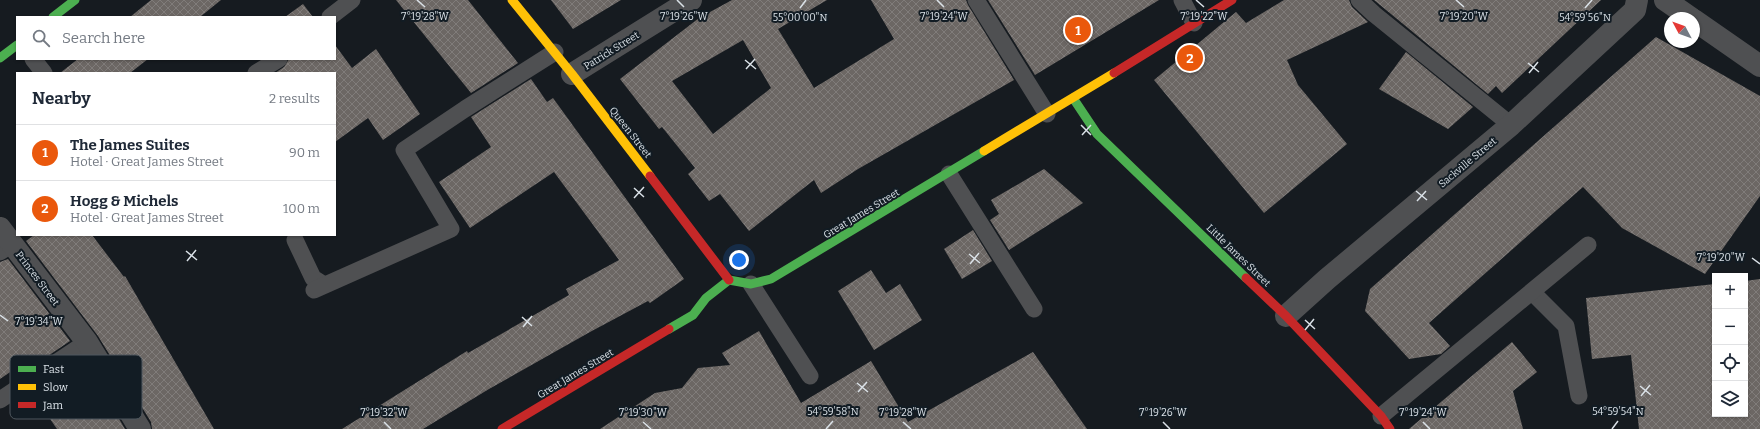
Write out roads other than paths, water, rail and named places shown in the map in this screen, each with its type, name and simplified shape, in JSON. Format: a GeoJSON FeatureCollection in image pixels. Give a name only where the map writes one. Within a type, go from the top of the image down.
{"type":"FeatureCollection","features":[{"type":"Feature","properties":{"kind":"main road"},"geometry":{"type":"LineString","coordinates":[[54,16],[75,0]]}},
{"type":"Feature","properties":{"kind":"main road","name":"Queen Street"},"geometry":{"type":"LineString","coordinates":[[512,0],[555,52],[729,280]]}},
{"type":"Feature","properties":{"kind":"main road","name":"Great James Street"},"geometry":{"type":"LineString","coordinates":[[502,429],[693,314],[706,298],[729,280],[751,284],[771,279],[949,174],[1232,0]]}},
{"type":"Feature","properties":{"kind":"main road"},"geometry":{"type":"LineString","coordinates":[[0,58],[16,46]]}},
{"type":"Feature","properties":{"kind":"main road","name":"Little James Street"},"geometry":{"type":"LineString","coordinates":[[1073,98],[1098,134],[1286,316],[1386,422]]}},
{"type":"Feature","properties":{"kind":"street","name":"Patrick Street"},"geometry":{"type":"LineString","coordinates":[[572,74],[691,0]]}},
{"type":"Feature","properties":{"kind":"street","name":"Sackville Street"},"geometry":{"type":"LineString","coordinates":[[1286,316],[1327,279],[1511,125],[1635,10],[1637,0]]}},
{"type":"Feature","properties":{"kind":"street"},"geometry":{"type":"LineString","coordinates":[[1665,0],[1682,12]]}},
{"type":"Feature","properties":{"kind":"street"},"geometry":{"type":"LineString","coordinates":[[1700,24],[1760,66]]}},
{"type":"Feature","properties":{"kind":"street","name":"Princes Street"},"geometry":{"type":"LineString","coordinates":[[4,241],[87,342],[95,355]]}},
{"type":"Feature","properties":{"kind":"street","name":"Princes Street"},"geometry":{"type":"LineString","coordinates":[[134,419],[140,429]]}},
{"type":"Feature","properties":{"kind":"lane"},"geometry":{"type":"LineString","coordinates":[[331,16],[352,0]]}},
{"type":"Feature","properties":{"kind":"lane"},"geometry":{"type":"LineString","coordinates":[[976,0],[1047,114]]}},
{"type":"Feature","properties":{"kind":"lane"},"geometry":{"type":"LineString","coordinates":[[1182,0],[1194,23]]}},
{"type":"Feature","properties":{"kind":"lane"},"geometry":{"type":"LineString","coordinates":[[1359,0],[1374,14],[1511,125]]}},
{"type":"Feature","properties":{"kind":"lane"},"geometry":{"type":"LineString","coordinates":[[295,240],[313,278],[319,287],[451,228],[404,150],[465,108],[555,52]]}},
{"type":"Feature","properties":{"kind":"lane"},"geometry":{"type":"LineString","coordinates":[[34,60],[43,72]]}},
{"type":"Feature","properties":{"kind":"lane"},"geometry":{"type":"LineString","coordinates":[[258,72],[277,60]]}},
{"type":"Feature","properties":{"kind":"lane"},"geometry":{"type":"LineString","coordinates":[[949,174],[1034,309]]}},
{"type":"Feature","properties":{"kind":"lane"},"geometry":{"type":"LineString","coordinates":[[1386,422],[1532,292],[1588,245]]}},
{"type":"Feature","properties":{"kind":"lane"},"geometry":{"type":"LineString","coordinates":[[751,284],[810,376]]}},
{"type":"Feature","properties":{"kind":"lane"},"geometry":{"type":"LineString","coordinates":[[1532,292],[1566,326],[1579,396]]}},
{"type":"Feature","properties":{"kind":"lane"},"geometry":{"type":"LineString","coordinates":[[68,355],[87,342]]}},
{"type":"Feature","properties":{"kind":"lane"},"geometry":{"type":"LineString","coordinates":[[0,400],[10,393]]}},
{"type":"Feature","properties":{"kind":"place","name":"The James Suites"},"geometry":{"type":"Point","coordinates":[1078,30]}},
{"type":"Feature","properties":{"kind":"place","name":"Hogg & Michels"},"geometry":{"type":"Point","coordinates":[1190,58]}}]}
